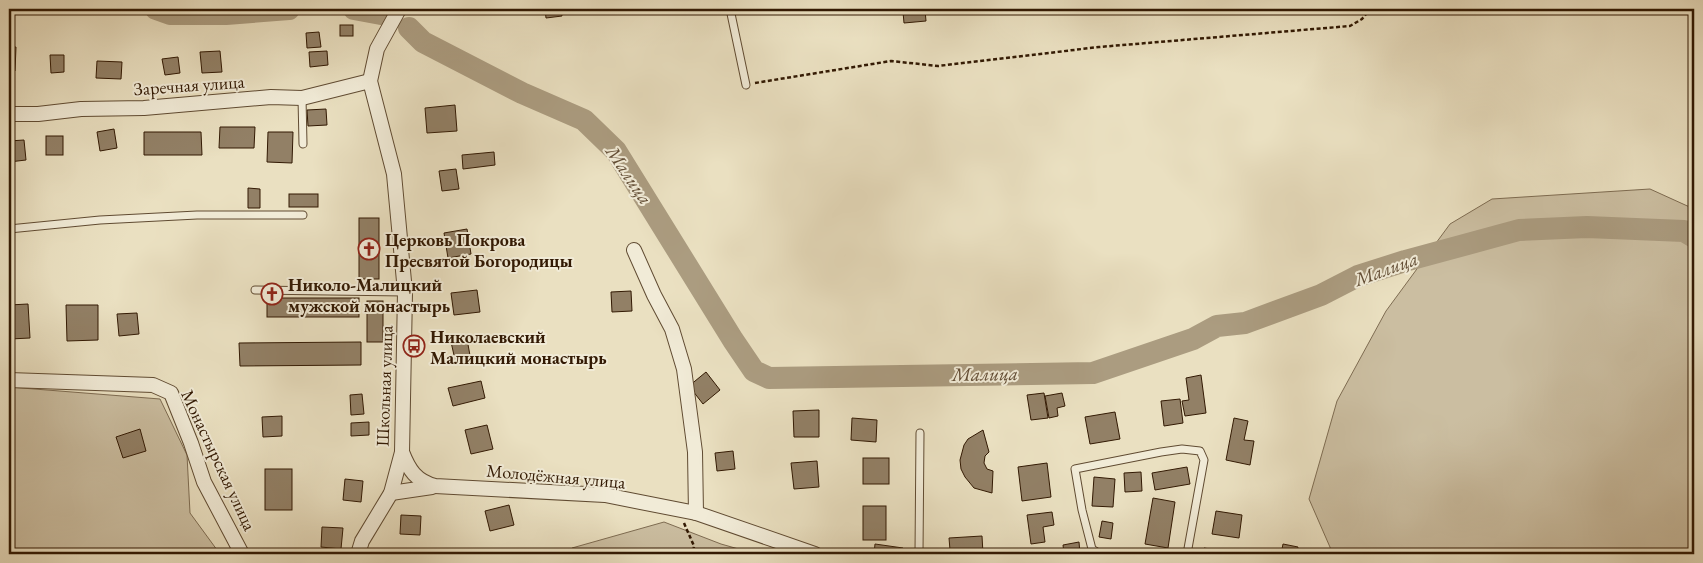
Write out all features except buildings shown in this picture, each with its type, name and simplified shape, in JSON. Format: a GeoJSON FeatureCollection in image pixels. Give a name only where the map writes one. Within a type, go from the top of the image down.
{"type":"FeatureCollection","features":[{"type":"Feature","properties":{"kind":"street","name":"Школьная улица"},"geometry":{"type":"LineString","coordinates":[[358,550],[391,493],[402,452],[405,292],[394,174],[370,81],[377,49],[398,10]]}},
{"type":"Feature","properties":{"kind":"street","name":"Заречная улица"},"geometry":{"type":"LineString","coordinates":[[9,114],[38,114],[81,109],[144,108],[271,97],[302,98],[370,81]]}},
{"type":"Feature","properties":{"kind":"street"},"geometry":{"type":"LineString","coordinates":[[634,250],[672,329],[684,369],[695,452],[696,513]]}},
{"type":"Feature","properties":{"kind":"street","name":"Монастырская улица"},"geometry":{"type":"LineString","coordinates":[[9,380],[153,385],[171,393],[204,482],[242,554]]}},
{"type":"Feature","properties":{"kind":"street","name":"Молодёжная улица"},"geometry":{"type":"LineString","coordinates":[[402,452],[408,467],[415,477],[426,484],[605,495],[696,513],[815,554]]}},
{"type":"Feature","properties":{"kind":"street","name":"Молодёжная улица"},"geometry":{"type":"LineString","coordinates":[[391,493],[436,486]]}},
{"type":"Feature","properties":{"kind":"lane"},"geometry":{"type":"LineString","coordinates":[[730,9],[746,85]]}},
{"type":"Feature","properties":{"kind":"lane"},"geometry":{"type":"LineString","coordinates":[[302,98],[303,144]]}},
{"type":"Feature","properties":{"kind":"lane"},"geometry":{"type":"LineString","coordinates":[[9,229],[100,220],[197,214],[303,215]]}},
{"type":"Feature","properties":{"kind":"lane"},"geometry":{"type":"LineString","coordinates":[[255,290],[405,292]]}},
{"type":"Feature","properties":{"kind":"lane"},"geometry":{"type":"LineString","coordinates":[[919,554],[920,433]]}},
{"type":"Feature","properties":{"kind":"lane"},"geometry":{"type":"LineString","coordinates":[[1100,554],[1092,549],[1082,510],[1075,469],[1182,449],[1200,451],[1204,460],[1187,554]]}},
{"type":"Feature","properties":{"kind":"path"},"geometry":{"type":"LineString","coordinates":[[746,85],[891,61],[938,66],[1099,47],[1350,26],[1362,20],[1370,9]]}},
{"type":"Feature","properties":{"kind":"path"},"geometry":{"type":"LineString","coordinates":[[679,510],[694,546],[693,554]]}},
{"type":"Feature","properties":{"kind":"shaded area"},"geometry":{"type":"Polygon","coordinates":[[[1650,189],[1694,209],[1694,554],[1333,554],[1309,499],[1337,401],[1386,311],[1450,224],[1492,199],[1650,189]]]}},
{"type":"Feature","properties":{"kind":"shaded area"},"geometry":{"type":"Polygon","coordinates":[[[9,387],[160,399],[187,455],[190,513],[220,554],[9,554],[9,387]]]}},
{"type":"Feature","properties":{"kind":"shaded area"},"geometry":{"type":"Polygon","coordinates":[[[664,522],[721,544],[756,554],[577,554],[572,548],[664,522]]]}},
{"type":"Feature","properties":{"kind":"waterway","name":"Малица"},"geometry":{"type":"LineString","coordinates":[[156,9],[170,14],[226,14],[289,9]]}},
{"type":"Feature","properties":{"kind":"waterway","name":"Малица"},"geometry":{"type":"LineString","coordinates":[[354,9],[381,14]]}},
{"type":"Feature","properties":{"kind":"waterway","name":"Малица"},"geometry":{"type":"LineString","coordinates":[[409,28],[423,42],[522,93],[584,120],[616,151],[733,340],[754,371],[769,378],[1093,373],[1193,339],[1217,326],[1245,323],[1321,295],[1358,276],[1405,261],[1519,230],[1587,227],[1684,231],[1694,237]]}},
{"type":"Feature","properties":{"kind":"place","name":"Церковь Покрова Пресвятой Богородицы"},"geometry":{"type":"Point","coordinates":[369,249]}},
{"type":"Feature","properties":{"kind":"place","name":"Николо-Малицкий мужской монастырь"},"geometry":{"type":"Point","coordinates":[272,294]}},
{"type":"Feature","properties":{"kind":"place","name":"Николаевский Малицкий монастырь"},"geometry":{"type":"Point","coordinates":[414,346]}}]}
